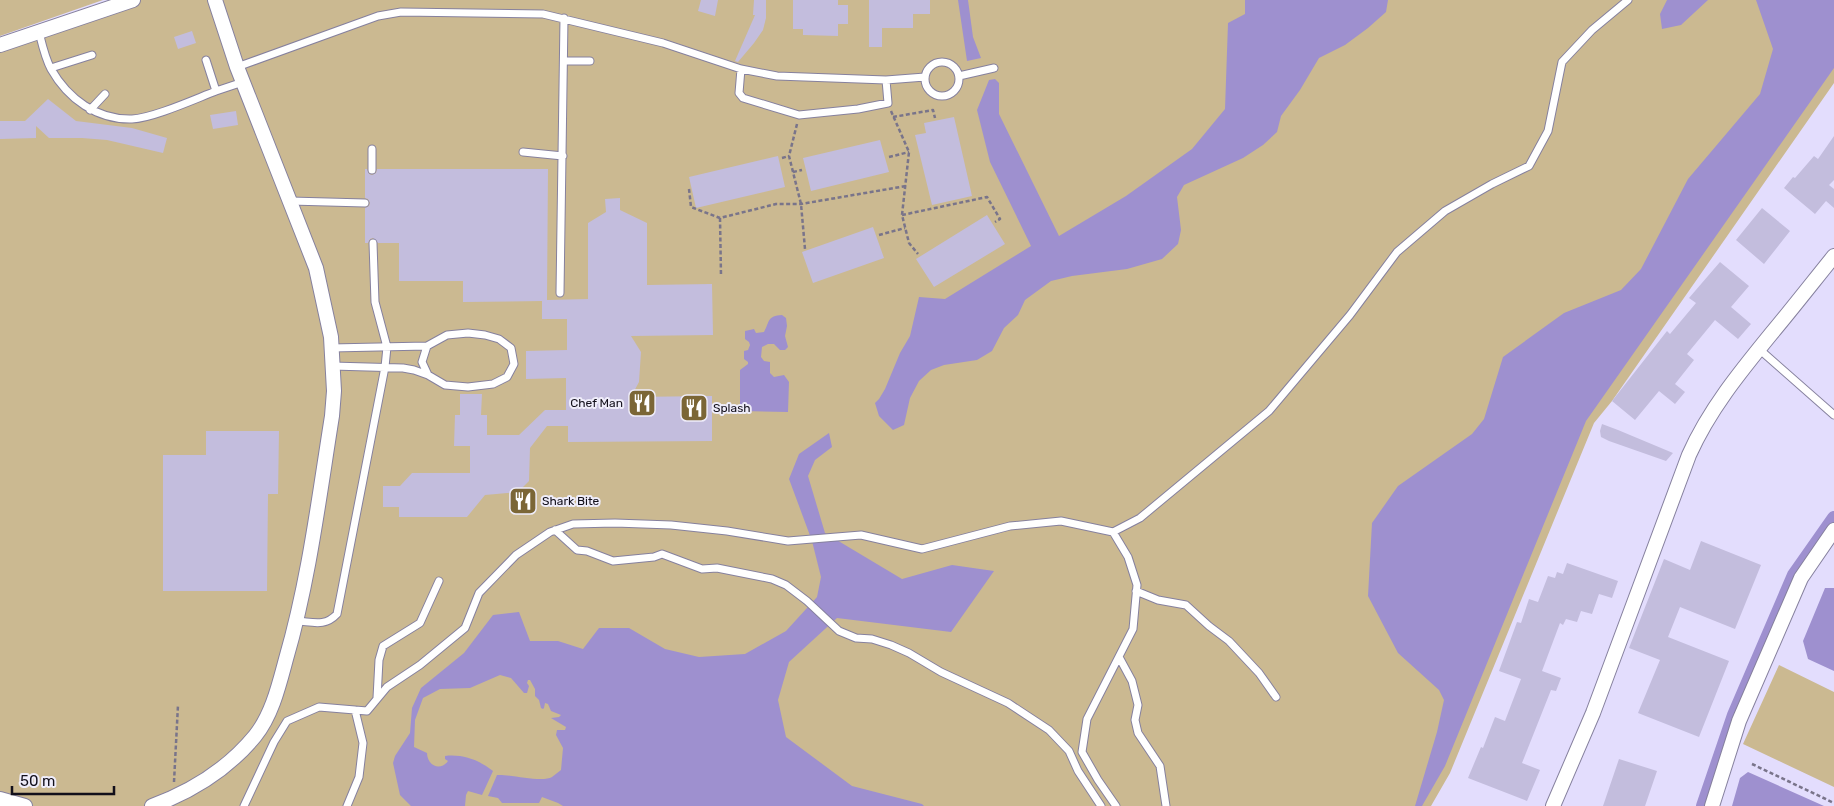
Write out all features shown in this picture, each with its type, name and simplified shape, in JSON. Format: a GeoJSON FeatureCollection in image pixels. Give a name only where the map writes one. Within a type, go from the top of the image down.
{"type":"FeatureCollection","features":[{"type":"Feature","properties":{"kind":"street"},"geometry":{"type":"LineString","coordinates":[[0,45],[133,0]]}},
{"type":"Feature","properties":{"kind":"street"},"geometry":{"type":"LineString","coordinates":[[152,806],[173,799],[217,774],[256,735],[275,700],[297,621],[332,416],[334,391],[332,348],[324,300],[316,268],[243,82],[214,0]]}},
{"type":"Feature","properties":{"kind":"street"},"geometry":{"type":"LineString","coordinates":[[1553,806],[1593,713],[1696,440],[1714,408],[1834,256]]}},
{"type":"Feature","properties":{"kind":"street"},"geometry":{"type":"LineString","coordinates":[[1712,806],[1739,721],[1793,596],[1801,578],[1834,530]]}},
{"type":"Feature","properties":{"kind":"street"},"geometry":{"type":"LineString","coordinates":[[0,799],[25,806]]}},
{"type":"Feature","properties":{"kind":"lane"},"geometry":{"type":"LineString","coordinates":[[244,806],[274,742],[287,722],[319,707],[367,711],[387,687],[420,665],[465,628],[480,593],[516,556],[555,530],[574,524],[671,525],[788,540],[861,535],[922,549],[1010,526],[1061,521],[1113,532],[1140,518],[1269,411],[1350,315],[1397,252],[1445,211],[1492,184],[1529,166],[1548,130],[1562,62],[1592,30],[1628,0]]}},
{"type":"Feature","properties":{"kind":"lane"},"geometry":{"type":"LineString","coordinates":[[238,67],[378,16],[401,12],[533,13],[564,18],[664,43],[741,69],[777,76],[886,80],[925,77]]}},
{"type":"Feature","properties":{"kind":"lane"},"geometry":{"type":"LineString","coordinates":[[560,293],[564,18]]}},
{"type":"Feature","properties":{"kind":"lane"},"geometry":{"type":"LineString","coordinates":[[39,32],[51,68],[74,98],[90,110],[101,115],[132,119],[149,115],[243,82]]}},
{"type":"Feature","properties":{"kind":"lane"},"geometry":{"type":"LineString","coordinates":[[51,68],[92,54]]}},
{"type":"Feature","properties":{"kind":"lane"},"geometry":{"type":"LineString","coordinates":[[206,60],[216,91]]}},
{"type":"Feature","properties":{"kind":"lane"},"geometry":{"type":"LineString","coordinates":[[564,61],[590,61]]}},
{"type":"Feature","properties":{"kind":"lane"},"geometry":{"type":"LineString","coordinates":[[936,62],[943,62],[955,68],[958,76],[957,87],[953,92],[940,96],[934,94],[925,84],[926,71],[936,62]]}},
{"type":"Feature","properties":{"kind":"lane"},"geometry":{"type":"LineString","coordinates":[[958,76],[994,68]]}},
{"type":"Feature","properties":{"kind":"lane"},"geometry":{"type":"LineString","coordinates":[[741,69],[739,93],[743,98],[799,115],[858,109],[888,103],[886,80]]}},
{"type":"Feature","properties":{"kind":"lane"},"geometry":{"type":"LineString","coordinates":[[90,110],[105,94]]}},
{"type":"Feature","properties":{"kind":"lane"},"geometry":{"type":"LineString","coordinates":[[372,149],[372,170]]}},
{"type":"Feature","properties":{"kind":"lane"},"geometry":{"type":"LineString","coordinates":[[523,152],[563,156]]}},
{"type":"Feature","properties":{"kind":"lane"},"geometry":{"type":"LineString","coordinates":[[290,201],[365,203]]}},
{"type":"Feature","properties":{"kind":"lane"},"geometry":{"type":"LineString","coordinates":[[297,621],[325,623],[337,614],[386,367],[387,347],[375,302],[373,243]]}},
{"type":"Feature","properties":{"kind":"lane"},"geometry":{"type":"LineString","coordinates":[[332,348],[428,346],[447,335],[468,333],[499,339],[511,348],[514,364],[507,377],[493,384],[468,387],[445,385],[428,375],[414,370],[386,367],[332,366]]}},
{"type":"Feature","properties":{"kind":"lane"},"geometry":{"type":"LineString","coordinates":[[428,346],[422,362],[428,375]]}},
{"type":"Feature","properties":{"kind":"lane"},"geometry":{"type":"LineString","coordinates":[[1759,349],[1834,415]]}},
{"type":"Feature","properties":{"kind":"lane"},"geometry":{"type":"LineString","coordinates":[[555,530],[577,550],[586,551],[613,561],[654,557],[662,554],[702,569],[717,568],[772,578],[786,585],[807,601],[839,631],[856,638],[872,639],[891,645],[908,653],[941,672],[1008,703],[1049,730],[1069,751],[1078,772],[1101,806]]}},
{"type":"Feature","properties":{"kind":"lane"},"geometry":{"type":"LineString","coordinates":[[1113,532],[1128,557],[1137,585],[1133,629],[1087,720],[1082,752],[1116,806]]}},
{"type":"Feature","properties":{"kind":"lane"},"geometry":{"type":"LineString","coordinates":[[377,699],[379,660],[383,646],[420,623],[439,581]]}},
{"type":"Feature","properties":{"kind":"lane"},"geometry":{"type":"LineString","coordinates":[[1136,591],[1166,602],[1186,606],[1229,641],[1259,673],[1276,697]]}},
{"type":"Feature","properties":{"kind":"lane"},"geometry":{"type":"LineString","coordinates":[[1119,657],[1132,681],[1138,704],[1135,720],[1138,733],[1160,766],[1166,806]]}},
{"type":"Feature","properties":{"kind":"lane"},"geometry":{"type":"LineString","coordinates":[[347,806],[359,777],[363,743],[355,710]]}},
{"type":"Feature","properties":{"kind":"path"},"geometry":{"type":"LineString","coordinates":[[888,103],[908,152],[902,215],[909,243],[918,254]]}},
{"type":"Feature","properties":{"kind":"path"},"geometry":{"type":"LineString","coordinates":[[893,117],[933,110],[935,118]]}},
{"type":"Feature","properties":{"kind":"path"},"geometry":{"type":"LineString","coordinates":[[799,115],[789,156],[801,204],[805,249]]}},
{"type":"Feature","properties":{"kind":"path"},"geometry":{"type":"LineString","coordinates":[[889,157],[908,152]]}},
{"type":"Feature","properties":{"kind":"path"},"geometry":{"type":"LineString","coordinates":[[782,158],[789,156]]}},
{"type":"Feature","properties":{"kind":"path"},"geometry":{"type":"LineString","coordinates":[[793,172],[802,170]]}},
{"type":"Feature","properties":{"kind":"path"},"geometry":{"type":"LineString","coordinates":[[689,189],[691,207],[720,218],[776,204],[801,204],[906,186]]}},
{"type":"Feature","properties":{"kind":"path"},"geometry":{"type":"LineString","coordinates":[[902,215],[952,203],[987,198],[1000,219],[995,222]]}},
{"type":"Feature","properties":{"kind":"path"},"geometry":{"type":"LineString","coordinates":[[720,218],[720,276]]}},
{"type":"Feature","properties":{"kind":"path"},"geometry":{"type":"LineString","coordinates":[[879,236],[905,228]]}},
{"type":"Feature","properties":{"kind":"path"},"geometry":{"type":"LineString","coordinates":[[173,799],[178,705]]}},
{"type":"Feature","properties":{"kind":"path"},"geometry":{"type":"LineString","coordinates":[[1752,764],[1834,803]]}},
{"type":"Feature","properties":{"kind":"shaded area"},"geometry":{"type":"Polygon","coordinates":[[[0,0],[103,0],[0,36],[0,0]]]}},
{"type":"Feature","properties":{"kind":"shaded area"},"geometry":{"type":"Polygon","coordinates":[[[133,0],[1834,0],[1834,83],[1612,401],[1594,423],[1450,773],[1431,806],[0,806],[0,45],[133,0]]]}},
{"type":"Feature","properties":{"kind":"shaded area"},"geometry":{"type":"Polygon","coordinates":[[[958,0],[968,0],[973,37],[981,58],[967,61],[958,0]]]}},
{"type":"Feature","properties":{"kind":"shaded area"},"geometry":{"type":"Polygon","coordinates":[[[1245,0],[1388,0],[1386,12],[1368,28],[1345,45],[1319,58],[1300,90],[1281,116],[1277,132],[1263,145],[1243,158],[1184,185],[1177,197],[1181,230],[1178,244],[1162,259],[1127,269],[1072,276],[1051,281],[1025,300],[1018,315],[1004,328],[992,351],[977,360],[944,365],[931,370],[919,381],[910,398],[904,425],[893,430],[879,416],[875,403],[885,389],[900,353],[910,336],[919,297],[945,299],[1031,246],[990,162],[977,110],[989,80],[995,79],[999,83],[999,114],[1059,236],[1126,196],[1192,149],[1225,109],[1228,23],[1245,14],[1245,0]]]}},
{"type":"Feature","properties":{"kind":"shaded area"},"geometry":{"type":"Polygon","coordinates":[[[1667,0],[1708,0],[1681,25],[1662,29],[1660,14],[1667,0]]]}},
{"type":"Feature","properties":{"kind":"shaded area"},"geometry":{"type":"Polygon","coordinates":[[[1756,0],[1834,0],[1834,68],[1586,421],[1445,766],[1422,806],[1415,806],[1437,732],[1444,700],[1439,690],[1398,653],[1368,596],[1372,523],[1398,486],[1472,434],[1484,419],[1503,357],[1564,313],[1621,290],[1641,269],[1688,179],[1760,94],[1773,49],[1756,0]]]}},
{"type":"Feature","properties":{"kind":"shaded area"},"geometry":{"type":"Polygon","coordinates":[[[782,315],[786,318],[785,336],[788,347],[785,350],[780,350],[774,344],[768,344],[762,347],[761,357],[764,361],[770,362],[770,373],[774,377],[784,375],[789,382],[788,412],[740,411],[740,370],[748,364],[744,359],[744,351],[748,350],[750,345],[745,339],[745,331],[754,329],[756,333],[764,332],[771,318],[782,315]]]}},
{"type":"Feature","properties":{"kind":"shaded area"},"geometry":{"type":"Polygon","coordinates":[[[829,433],[832,447],[815,460],[808,476],[825,533],[902,579],[952,565],[994,571],[951,632],[837,618],[789,662],[778,700],[786,737],[852,786],[924,806],[563,806],[542,797],[539,803],[502,803],[498,798],[488,796],[497,775],[547,779],[561,770],[563,748],[556,735],[557,730],[565,730],[566,727],[551,718],[561,715],[551,711],[548,704],[545,703],[544,708],[541,708],[530,680],[527,683],[529,686],[527,693],[524,693],[511,678],[500,675],[470,688],[440,689],[423,698],[415,720],[414,747],[427,753],[429,761],[434,766],[445,764],[448,761],[445,759],[445,756],[458,756],[476,761],[493,771],[482,795],[468,791],[465,806],[411,806],[400,795],[393,763],[395,756],[410,733],[412,708],[421,688],[464,653],[493,615],[519,612],[530,641],[558,641],[583,649],[599,628],[629,628],[665,649],[699,657],[745,654],[786,631],[817,597],[821,577],[812,541],[789,479],[799,454],[829,433]]]}},
{"type":"Feature","properties":{"kind":"shaded area"},"geometry":{"type":"Polygon","coordinates":[[[1825,588],[1834,588],[1834,671],[1808,659],[1803,641],[1825,588]]]}},
{"type":"Feature","properties":{"kind":"shaded area"},"geometry":{"type":"Polygon","coordinates":[[[1779,665],[1834,692],[1834,787],[1743,744],[1779,665]]]}},
{"type":"Feature","properties":{"kind":"shaded area"},"geometry":{"type":"Polygon","coordinates":[[[1748,772],[1824,806],[1732,806],[1740,778],[1748,772]]]}},
{"type":"Feature","properties":{"kind":"building"},"geometry":{"type":"Polygon","coordinates":[[[701,0],[718,0],[715,16],[698,11],[701,0]]]}},
{"type":"Feature","properties":{"kind":"building"},"geometry":{"type":"Polygon","coordinates":[[[754,0],[766,0],[766,18],[763,30],[738,62],[735,61],[755,15],[753,15],[754,0]]]}},
{"type":"Feature","properties":{"kind":"building"},"geometry":{"type":"Polygon","coordinates":[[[793,0],[838,0],[838,5],[848,5],[848,24],[838,24],[838,36],[803,35],[803,29],[793,29],[793,0]]]}},
{"type":"Feature","properties":{"kind":"building"},"geometry":{"type":"Polygon","coordinates":[[[869,0],[930,0],[930,14],[913,14],[913,28],[882,28],[882,47],[869,47],[869,0]]]}},
{"type":"Feature","properties":{"kind":"building"},"geometry":{"type":"Polygon","coordinates":[[[192,31],[196,43],[178,49],[174,37],[192,31]]]}},
{"type":"Feature","properties":{"kind":"building"},"geometry":{"type":"Polygon","coordinates":[[[48,99],[76,121],[132,128],[167,138],[163,153],[107,140],[49,138],[36,126],[36,138],[0,139],[0,121],[25,121],[48,99]]]}},
{"type":"Feature","properties":{"kind":"building"},"geometry":{"type":"Polygon","coordinates":[[[236,111],[238,125],[213,129],[210,115],[236,111]]]}},
{"type":"Feature","properties":{"kind":"building"},"geometry":{"type":"Polygon","coordinates":[[[954,117],[972,196],[932,205],[915,135],[926,133],[924,123],[954,117]]]}},
{"type":"Feature","properties":{"kind":"building"},"geometry":{"type":"Polygon","coordinates":[[[1834,136],[1834,180],[1829,185],[1834,189],[1834,208],[1826,201],[1815,214],[1784,188],[1814,156],[1818,159],[1834,136]]]}},
{"type":"Feature","properties":{"kind":"building"},"geometry":{"type":"Polygon","coordinates":[[[880,140],[889,172],[811,191],[803,158],[880,140]]]}},
{"type":"Feature","properties":{"kind":"building"},"geometry":{"type":"Polygon","coordinates":[[[778,156],[785,187],[696,208],[689,177],[778,156]]]}},
{"type":"Feature","properties":{"kind":"building"},"geometry":{"type":"Polygon","coordinates":[[[365,169],[372,175],[376,173],[377,169],[548,169],[547,300],[588,299],[588,223],[606,212],[605,199],[620,198],[620,210],[647,223],[647,285],[712,284],[713,335],[631,336],[641,352],[639,382],[631,397],[712,396],[712,441],[568,442],[568,426],[547,426],[530,448],[529,481],[518,492],[485,495],[467,517],[399,517],[399,507],[383,507],[383,486],[400,486],[412,473],[470,473],[470,446],[454,446],[455,415],[460,415],[460,394],[482,394],[481,415],[487,415],[487,435],[519,435],[545,410],[566,410],[566,378],[526,379],[526,351],[567,350],[567,319],[542,319],[542,301],[463,302],[463,281],[399,281],[399,243],[378,243],[373,238],[368,243],[365,243],[365,208],[370,203],[365,198],[365,169]]]}},
{"type":"Feature","properties":{"kind":"building"},"geometry":{"type":"Polygon","coordinates":[[[1762,208],[1790,231],[1764,264],[1736,240],[1762,208]]]}},
{"type":"Feature","properties":{"kind":"building"},"geometry":{"type":"Polygon","coordinates":[[[987,215],[1005,244],[934,287],[916,259],[987,215]]]}},
{"type":"Feature","properties":{"kind":"building"},"geometry":{"type":"Polygon","coordinates":[[[873,227],[884,258],[813,283],[802,252],[873,227]]]}},
{"type":"Feature","properties":{"kind":"building"},"geometry":{"type":"Polygon","coordinates":[[[1720,262],[1749,286],[1731,307],[1751,324],[1738,339],[1715,320],[1687,354],[1694,360],[1675,384],[1685,392],[1675,404],[1659,391],[1635,420],[1612,401],[1667,331],[1670,334],[1696,303],[1689,298],[1720,262]]]}},
{"type":"Feature","properties":{"kind":"building"},"geometry":{"type":"Polygon","coordinates":[[[1602,424],[1673,453],[1666,461],[1609,441],[1601,437],[1602,424]]]}},
{"type":"Feature","properties":{"kind":"building"},"geometry":{"type":"Polygon","coordinates":[[[206,431],[279,431],[278,494],[268,494],[267,591],[163,591],[163,455],[206,455],[206,431]]]}},
{"type":"Feature","properties":{"kind":"building"},"geometry":{"type":"Polygon","coordinates":[[[1701,541],[1761,565],[1735,629],[1680,607],[1668,637],[1729,661],[1699,737],[1638,713],[1660,660],[1629,648],[1664,559],[1690,570],[1701,541]]]}},
{"type":"Feature","properties":{"kind":"building"},"geometry":{"type":"Polygon","coordinates":[[[1567,563],[1618,581],[1612,598],[1599,594],[1592,614],[1581,611],[1577,622],[1566,619],[1563,625],[1560,623],[1542,671],[1561,678],[1556,691],[1551,690],[1522,763],[1540,770],[1527,801],[1468,778],[1481,747],[1483,748],[1495,717],[1505,721],[1521,679],[1499,671],[1517,622],[1521,623],[1529,599],[1538,602],[1548,576],[1555,578],[1557,572],[1563,574],[1567,563]]]}},
{"type":"Feature","properties":{"kind":"building"},"geometry":{"type":"Polygon","coordinates":[[[1619,759],[1657,771],[1645,806],[1603,806],[1619,759]]]}},
{"type":"Feature","properties":{"kind":"waterway"},"geometry":{"type":"LineString","coordinates":[[1703,806],[1734,715],[1794,575],[1834,518]]}},
{"type":"Feature","properties":{"kind":"place","name":"Chef Man"},"geometry":{"type":"Point","coordinates":[642,403]}},
{"type":"Feature","properties":{"kind":"place","name":"Splash"},"geometry":{"type":"Point","coordinates":[694,408]}},
{"type":"Feature","properties":{"kind":"place","name":"Shark Bite"},"geometry":{"type":"Point","coordinates":[523,501]}}]}
